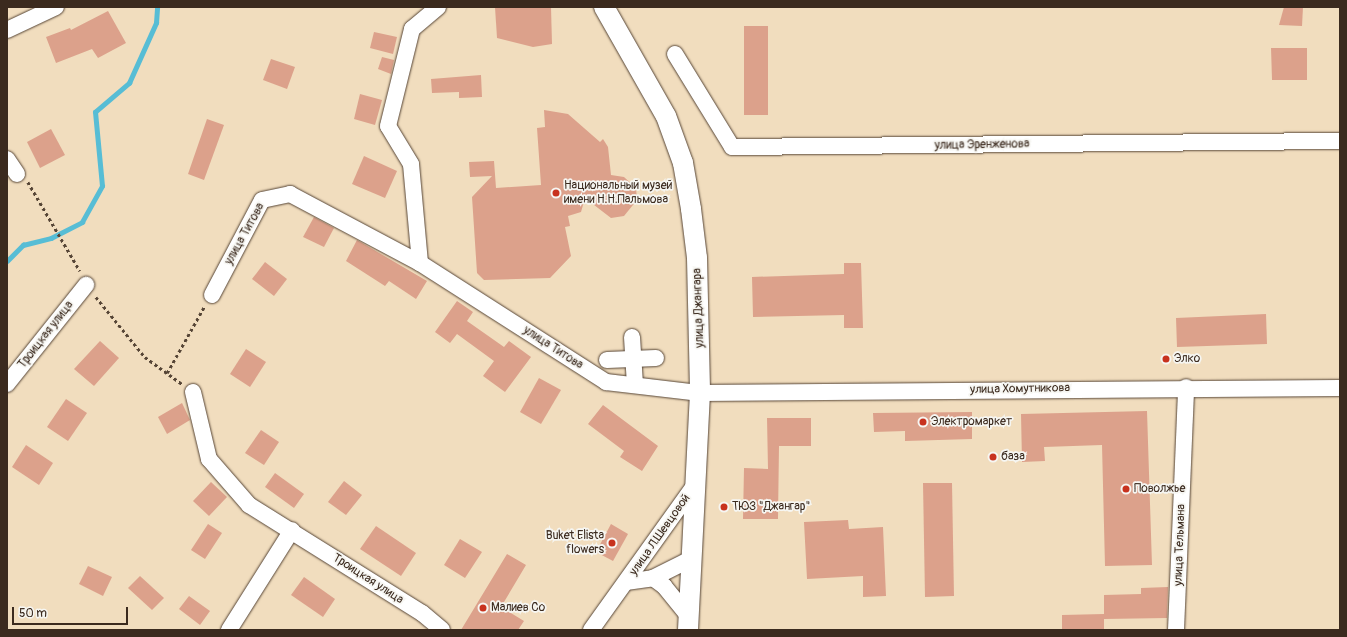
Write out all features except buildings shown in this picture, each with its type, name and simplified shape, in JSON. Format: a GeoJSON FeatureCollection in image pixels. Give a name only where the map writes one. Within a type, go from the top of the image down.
{"type":"FeatureCollection","features":[{"type":"Feature","properties":{"kind":"main road","name":"улица Джангара"},"geometry":{"type":"LineString","coordinates":[[604,7],[666,116],[683,163],[697,258],[700,393],[689,624]]}},
{"type":"Feature","properties":{"kind":"street"},"geometry":{"type":"LineString","coordinates":[[7,30],[56,7]]}},
{"type":"Feature","properties":{"kind":"street"},"geometry":{"type":"LineString","coordinates":[[420,263],[411,164],[388,126],[412,29],[438,7]]}},
{"type":"Feature","properties":{"kind":"street","name":"улица Эренженова"},"geometry":{"type":"LineString","coordinates":[[675,54],[732,147],[1340,141]]}},
{"type":"Feature","properties":{"kind":"street"},"geometry":{"type":"LineString","coordinates":[[7,159],[17,174]]}},
{"type":"Feature","properties":{"kind":"street","name":"улица Титова"},"geometry":{"type":"LineString","coordinates":[[212,295],[262,200],[290,194],[420,263],[606,382],[700,393]]}},
{"type":"Feature","properties":{"kind":"street","name":"Троицкая улица"},"geometry":{"type":"LineString","coordinates":[[7,384],[86,285]]}},
{"type":"Feature","properties":{"kind":"street"},"geometry":{"type":"LineString","coordinates":[[632,337],[635,386]]}},
{"type":"Feature","properties":{"kind":"street"},"geometry":{"type":"LineString","coordinates":[[607,360],[656,358]]}},
{"type":"Feature","properties":{"kind":"street","name":"улица Хомутникова"},"geometry":{"type":"LineString","coordinates":[[700,393],[1186,387],[1340,388]]}},
{"type":"Feature","properties":{"kind":"street","name":"улица Тельмана"},"geometry":{"type":"LineString","coordinates":[[1176,630],[1186,387]]}},
{"type":"Feature","properties":{"kind":"street","name":"Троицкая улица"},"geometry":{"type":"LineString","coordinates":[[193,392],[209,459],[249,505],[292,530],[422,613],[442,630]]}},
{"type":"Feature","properties":{"kind":"street","name":"улица Л.Шевцовой"},"geometry":{"type":"LineString","coordinates":[[626,582],[695,485]]}},
{"type":"Feature","properties":{"kind":"street"},"geometry":{"type":"LineString","coordinates":[[229,630],[292,530]]}},
{"type":"Feature","properties":{"kind":"street","name":"улица Л.Шевцовой"},"geometry":{"type":"LineString","coordinates":[[626,582],[653,578],[691,559]]}},
{"type":"Feature","properties":{"kind":"street","name":"улица Л.Шевцовой"},"geometry":{"type":"LineString","coordinates":[[653,578],[664,586],[689,624]]}},
{"type":"Feature","properties":{"kind":"street"},"geometry":{"type":"LineString","coordinates":[[591,630],[626,582]]}},
{"type":"Feature","properties":{"kind":"path"},"geometry":{"type":"LineString","coordinates":[[17,174],[26,178],[65,242],[86,285],[145,357],[193,392]]}},
{"type":"Feature","properties":{"kind":"path"},"geometry":{"type":"LineString","coordinates":[[167,373],[212,295]]}},
{"type":"Feature","properties":{"kind":"waterway"},"geometry":{"type":"LineString","coordinates":[[7,261],[23,245],[51,238],[82,222],[102,186],[95,112],[129,83],[156,23],[157,7]]}},
{"type":"Feature","properties":{"kind":"place","name":"Национальный музей имени Н.Н.Пальмова"},"geometry":{"type":"Point","coordinates":[556,193]}},
{"type":"Feature","properties":{"kind":"place","name":"Элко"},"geometry":{"type":"Point","coordinates":[1166,359]}},
{"type":"Feature","properties":{"kind":"place","name":"Электромаркет"},"geometry":{"type":"Point","coordinates":[923,422]}},
{"type":"Feature","properties":{"kind":"place","name":"база"},"geometry":{"type":"Point","coordinates":[993,457]}},
{"type":"Feature","properties":{"kind":"place","name":"Поволжье"},"geometry":{"type":"Point","coordinates":[1126,489]}},
{"type":"Feature","properties":{"kind":"place","name":"ТЮЗ \"Джангар\""},"geometry":{"type":"Point","coordinates":[724,507]}},
{"type":"Feature","properties":{"kind":"place","name":"Buket Elista flowers"},"geometry":{"type":"Point","coordinates":[612,543]}},
{"type":"Feature","properties":{"kind":"place","name":"Малиев Со"},"geometry":{"type":"Point","coordinates":[483,608]}}]}
